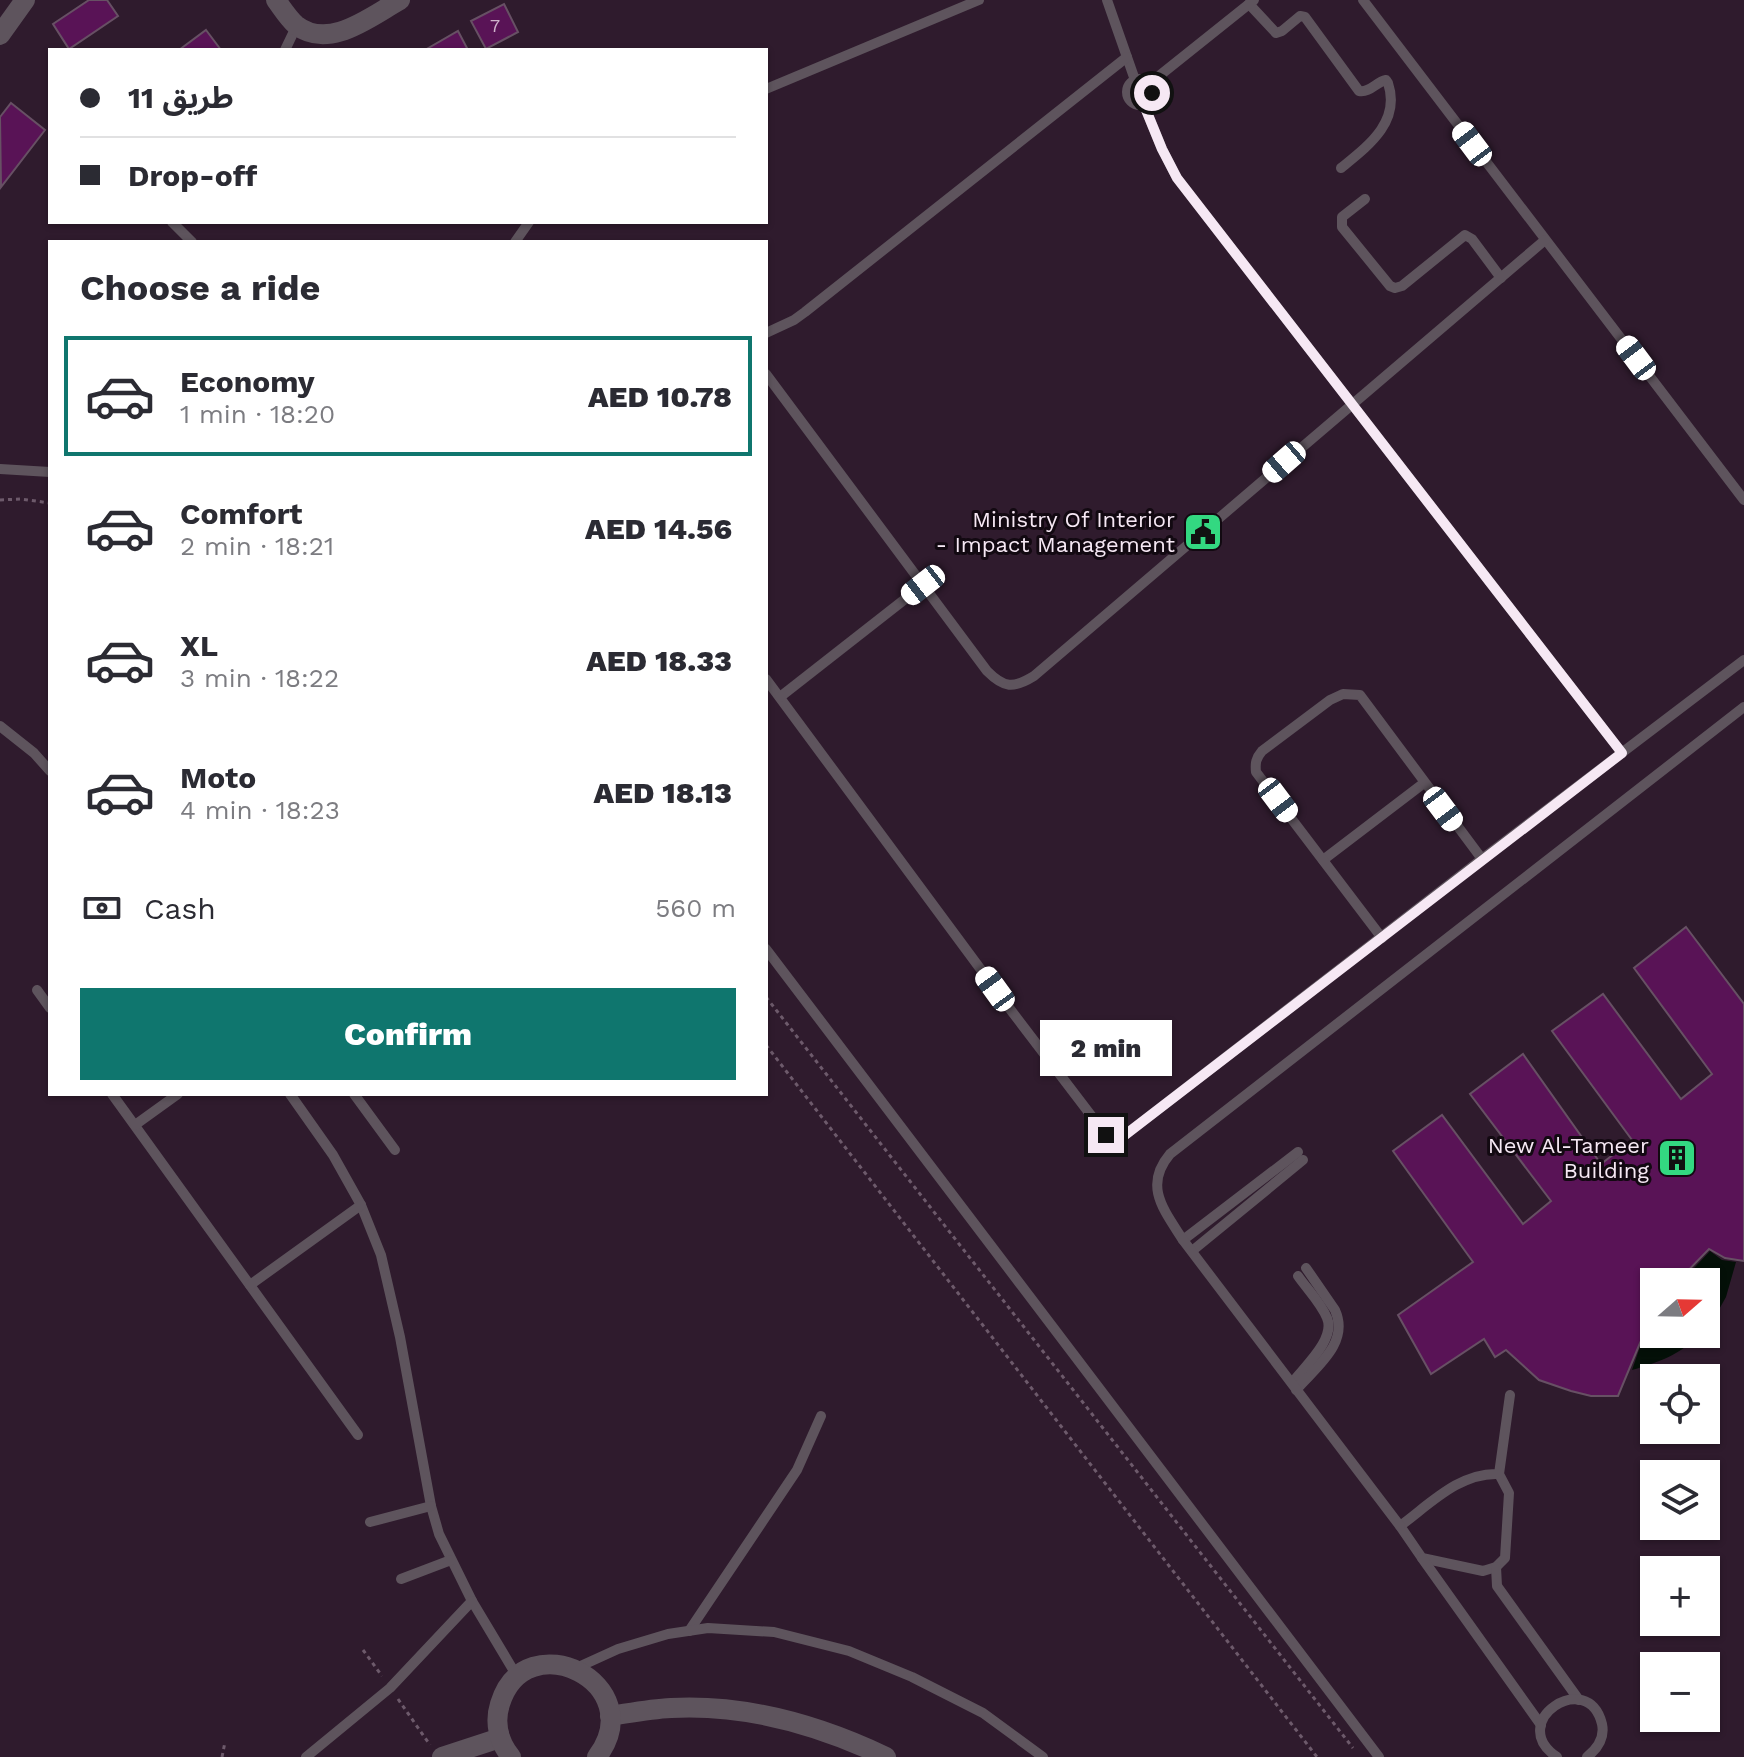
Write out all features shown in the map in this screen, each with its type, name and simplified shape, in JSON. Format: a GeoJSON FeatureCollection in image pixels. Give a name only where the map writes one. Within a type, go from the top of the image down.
{"type":"FeatureCollection","features":[{"type":"Feature","properties":{"kind":"street"},"geometry":{"type":"LineString","coordinates":[[0,35],[25,0]]}},
{"type":"Feature","properties":{"kind":"street"},"geometry":{"type":"LineString","coordinates":[[276,0],[297,25],[326,35],[342,32],[400,0]]}},
{"type":"Feature","properties":{"kind":"street"},"geometry":{"type":"LineString","coordinates":[[511,1757],[500,1738],[498,1726],[499,1706],[508,1688],[530,1670],[558,1665],[586,1675],[605,1697],[610,1716],[608,1736],[597,1757]]}},
{"type":"Feature","properties":{"kind":"street"},"geometry":{"type":"LineString","coordinates":[[610,1716],[670,1708],[747,1712],[794,1722],[882,1756]]}},
{"type":"Feature","properties":{"kind":"street"},"geometry":{"type":"LineString","coordinates":[[436,1751],[500,1738]]}},
{"type":"Feature","properties":{"kind":"lane"},"geometry":{"type":"LineString","coordinates":[[768,88],[979,0]]}},
{"type":"Feature","properties":{"kind":"lane"},"geometry":{"type":"LineString","coordinates":[[1107,0],[1135,80]]}},
{"type":"Feature","properties":{"kind":"lane"},"geometry":{"type":"LineString","coordinates":[[1363,0],[1744,500]]}},
{"type":"Feature","properties":{"kind":"lane"},"geometry":{"type":"LineString","coordinates":[[1149,84],[1252,2],[1276,33],[1300,16],[1305,17],[1359,91],[1382,81],[1388,83],[1392,104],[1384,127],[1371,143],[1341,168]]}},
{"type":"Feature","properties":{"kind":"lane"},"geometry":{"type":"LineString","coordinates":[[286,48],[297,25]]}},
{"type":"Feature","properties":{"kind":"lane"},"geometry":{"type":"LineString","coordinates":[[768,332],[805,312],[1127,57]]}},
{"type":"Feature","properties":{"kind":"lane"},"geometry":{"type":"LineString","coordinates":[[1135,80],[1152,88],[1151,98],[1144,105],[1134,104],[1127,97],[1128,87],[1135,80]]}},
{"type":"Feature","properties":{"kind":"lane"},"geometry":{"type":"LineString","coordinates":[[1144,105],[1177,178],[1622,753]]}},
{"type":"Feature","properties":{"kind":"lane"},"geometry":{"type":"LineString","coordinates":[[1365,199],[1342,217],[1342,227],[1390,286],[1402,286],[1465,235],[1472,239],[1501,278]]}},
{"type":"Feature","properties":{"kind":"lane"},"geometry":{"type":"LineString","coordinates":[[174,224],[190,240]]}},
{"type":"Feature","properties":{"kind":"lane"},"geometry":{"type":"LineString","coordinates":[[768,377],[987,671],[996,680],[1016,685],[1026,681],[1545,240]]}},
{"type":"Feature","properties":{"kind":"lane"},"geometry":{"type":"LineString","coordinates":[[0,469],[48,472]]}},
{"type":"Feature","properties":{"kind":"lane"},"geometry":{"type":"LineString","coordinates":[[780,697],[923,585]]}},
{"type":"Feature","properties":{"kind":"lane"},"geometry":{"type":"LineString","coordinates":[[768,682],[1013,1013],[1106,1135],[1115,1140],[1744,660]]}},
{"type":"Feature","properties":{"kind":"lane"},"geometry":{"type":"LineString","coordinates":[[1382,938],[1256,772],[1257,757],[1285,734],[1330,700],[1343,694],[1360,695],[1482,859]]}},
{"type":"Feature","properties":{"kind":"lane"},"geometry":{"type":"LineString","coordinates":[[1541,1725],[1400,1526],[1183,1240],[1165,1211],[1156,1180],[1160,1166],[1170,1154],[1744,707]]}},
{"type":"Feature","properties":{"kind":"lane"},"geometry":{"type":"LineString","coordinates":[[0,726],[34,753],[48,769]]}},
{"type":"Feature","properties":{"kind":"lane"},"geometry":{"type":"LineString","coordinates":[[1323,860],[1424,783]]}},
{"type":"Feature","properties":{"kind":"lane"},"geometry":{"type":"LineString","coordinates":[[768,952],[1379,1757]]}},
{"type":"Feature","properties":{"kind":"lane"},"geometry":{"type":"LineString","coordinates":[[37,990],[48,1005]]}},
{"type":"Feature","properties":{"kind":"lane"},"geometry":{"type":"LineString","coordinates":[[113,1096],[358,1435]]}},
{"type":"Feature","properties":{"kind":"lane"},"geometry":{"type":"LineString","coordinates":[[135,1125],[175,1096]]}},
{"type":"Feature","properties":{"kind":"lane"},"geometry":{"type":"LineString","coordinates":[[291,1096],[333,1155],[361,1205],[381,1255],[439,1534],[472,1601],[518,1678]]}},
{"type":"Feature","properties":{"kind":"lane"},"geometry":{"type":"LineString","coordinates":[[355,1096],[395,1150]]}},
{"type":"Feature","properties":{"kind":"lane"},"geometry":{"type":"LineString","coordinates":[[1183,1240],[1300,1156],[1192,1251]]}},
{"type":"Feature","properties":{"kind":"lane"},"geometry":{"type":"LineString","coordinates":[[250,1285],[361,1205]]}},
{"type":"Feature","properties":{"kind":"lane"},"geometry":{"type":"LineString","coordinates":[[1294,1386],[1329,1331],[1327,1316],[1302,1272]]}},
{"type":"Feature","properties":{"kind":"lane"},"geometry":{"type":"LineString","coordinates":[[1422,1558],[1483,1571],[1496,1567],[1505,1558],[1509,1493],[1499,1474],[1510,1395]]}},
{"type":"Feature","properties":{"kind":"lane"},"geometry":{"type":"LineString","coordinates":[[689,1631],[797,1470],[821,1416]]}},
{"type":"Feature","properties":{"kind":"lane"},"geometry":{"type":"LineString","coordinates":[[1400,1526],[1462,1481],[1484,1473],[1499,1474]]}},
{"type":"Feature","properties":{"kind":"lane"},"geometry":{"type":"LineString","coordinates":[[370,1522],[431,1506]]}},
{"type":"Feature","properties":{"kind":"lane"},"geometry":{"type":"LineString","coordinates":[[401,1579],[451,1560]]}},
{"type":"Feature","properties":{"kind":"lane"},"geometry":{"type":"LineString","coordinates":[[1496,1567],[1497,1586],[1579,1700]]}},
{"type":"Feature","properties":{"kind":"lane"},"geometry":{"type":"LineString","coordinates":[[306,1757],[390,1688],[472,1601]]}},
{"type":"Feature","properties":{"kind":"lane"},"geometry":{"type":"LineString","coordinates":[[574,1669],[641,1641],[689,1631],[708,1628],[774,1632],[849,1651],[912,1677],[983,1713],[1043,1757]]}},
{"type":"Feature","properties":{"kind":"lane"},"geometry":{"type":"LineString","coordinates":[[1557,1757],[1544,1745],[1541,1725],[1551,1707],[1569,1699],[1588,1704],[1601,1720],[1601,1741],[1591,1756]]}},
{"type":"Feature","properties":{"kind":"path"},"geometry":{"type":"LineString","coordinates":[[0,500],[48,503]]}},
{"type":"Feature","properties":{"kind":"path"},"geometry":{"type":"LineString","coordinates":[[768,1000],[1360,1757]]}},
{"type":"Feature","properties":{"kind":"path"},"geometry":{"type":"LineString","coordinates":[[768,1048],[1317,1757]]}},
{"type":"Feature","properties":{"kind":"path"},"geometry":{"type":"LineString","coordinates":[[363,1650],[436,1751]]}},
{"type":"Feature","properties":{"kind":"path"},"geometry":{"type":"LineString","coordinates":[[222,1757],[225,1742]]}},
{"type":"Feature","properties":{"kind":"shaded area"},"geometry":{"type":"Polygon","coordinates":[[[1710,1251],[1722,1260],[1736,1262],[1720,1308],[1720,1268],[1694,1268],[1710,1251]]]}},
{"type":"Feature","properties":{"kind":"shaded area"},"geometry":{"type":"Polygon","coordinates":[[[1640,1347],[1683,1348],[1669,1357],[1651,1364],[1640,1364],[1640,1367],[1632,1370],[1640,1347]]]}},
{"type":"Feature","properties":{"kind":"building"},"geometry":{"type":"Polygon","coordinates":[[[89,0],[107,0],[118,16],[70,48],[53,24],[89,0]]]}},
{"type":"Feature","properties":{"kind":"building"},"geometry":{"type":"Polygon","coordinates":[[[504,4],[518,32],[485,48],[471,21],[504,4]]]}},
{"type":"Feature","properties":{"kind":"building"},"geometry":{"type":"Polygon","coordinates":[[[206,30],[220,48],[182,48],[206,30]]]}},
{"type":"Feature","properties":{"kind":"building"},"geometry":{"type":"Polygon","coordinates":[[[458,31],[467,48],[428,48],[458,31]]]}},
{"type":"Feature","properties":{"kind":"building"},"geometry":{"type":"Polygon","coordinates":[[[11,103],[45,130],[1,187],[0,117],[11,103]]]}},
{"type":"Feature","properties":{"kind":"building","name":"New Al-Tameer Building"},"geometry":{"type":"Polygon","coordinates":[[[1686,927],[1744,1004],[1744,1261],[1725,1258],[1709,1249],[1691,1268],[1640,1268],[1640,1343],[1618,1396],[1591,1396],[1539,1380],[1506,1350],[1495,1357],[1484,1339],[1431,1374],[1398,1315],[1473,1262],[1393,1151],[1442,1115],[1523,1224],[1551,1201],[1470,1094],[1523,1054],[1601,1164],[1632,1140],[1552,1031],[1603,994],[1681,1099],[1712,1074],[1634,968],[1686,927]]]}},
{"type":"Feature","properties":{"kind":"place","name":"Ministry Of Interior - Impact Management"},"geometry":{"type":"Point","coordinates":[1203,532]}},
{"type":"Feature","properties":{"kind":"place","name":"New Al-Tameer Building"},"geometry":{"type":"Point","coordinates":[1677,1158]}},
{"type":"Feature","properties":{"kind":"route"},"geometry":{"type":"LineString","coordinates":[[1106,1135],[1115,1140],[1125,1135],[1622,753],[1177,178],[1144,105],[1152,93]]}}]}
